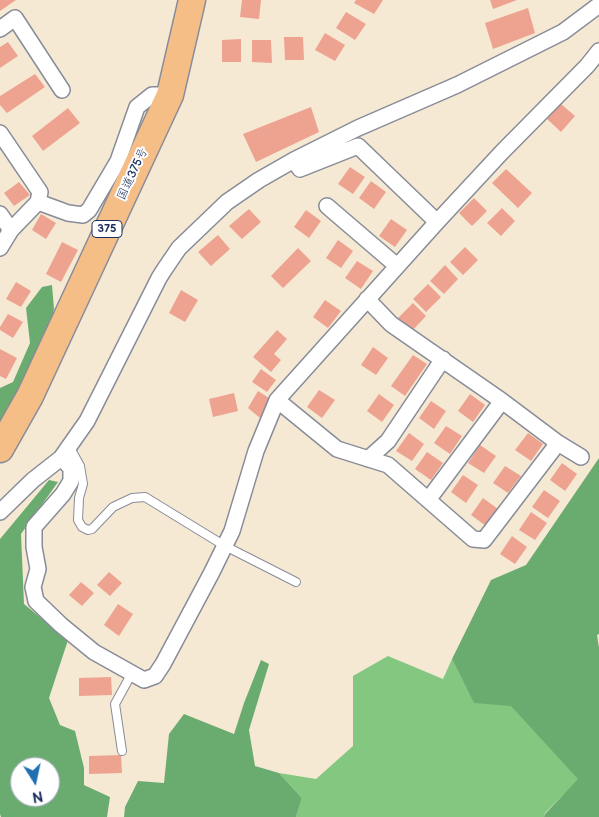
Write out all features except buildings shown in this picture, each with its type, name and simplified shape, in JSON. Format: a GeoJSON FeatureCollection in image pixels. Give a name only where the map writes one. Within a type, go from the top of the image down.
{"type":"FeatureCollection","features":[{"type":"Feature","properties":{"kind":"highway","name":"国道375号"},"geometry":{"type":"LineString","coordinates":[[0,449],[30,396],[170,95],[192,0]]}},
{"type":"Feature","properties":{"kind":"street"},"geometry":{"type":"LineString","coordinates":[[0,512],[65,452],[87,420],[159,278],[179,248],[227,202],[259,180],[294,160],[563,32],[599,5]]}},
{"type":"Feature","properties":{"kind":"street"},"geometry":{"type":"LineString","coordinates":[[0,29],[16,18],[62,90]]}},
{"type":"Feature","properties":{"kind":"street"},"geometry":{"type":"LineString","coordinates":[[65,452],[71,468],[72,481],[63,494],[34,526],[34,547],[38,569],[33,587],[36,601],[61,625],[94,652],[144,680],[155,676],[212,572],[232,531],[256,451],[277,400],[437,222],[502,152],[587,66],[599,51]]}},
{"type":"Feature","properties":{"kind":"street"},"geometry":{"type":"LineString","coordinates":[[38,202],[68,213],[83,215],[89,210],[118,161],[137,107],[152,95],[170,95]]}},
{"type":"Feature","properties":{"kind":"street"},"geometry":{"type":"LineString","coordinates":[[0,133],[40,192],[38,202],[11,230],[0,248]]}},
{"type":"Feature","properties":{"kind":"street"},"geometry":{"type":"LineString","coordinates":[[294,160],[300,169],[358,146],[437,222]]}},
{"type":"Feature","properties":{"kind":"street"},"geometry":{"type":"LineString","coordinates":[[327,206],[398,266]]}},
{"type":"Feature","properties":{"kind":"street"},"geometry":{"type":"LineString","coordinates":[[0,214],[11,230]]}},
{"type":"Feature","properties":{"kind":"street"},"geometry":{"type":"LineString","coordinates":[[367,299],[391,324],[502,401],[558,443],[582,457]]}},
{"type":"Feature","properties":{"kind":"street"},"geometry":{"type":"LineString","coordinates":[[368,459],[388,441],[443,359]]}},
{"type":"Feature","properties":{"kind":"street"},"geometry":{"type":"LineString","coordinates":[[277,400],[337,449],[388,465],[473,539],[484,540],[558,443]]}},
{"type":"Feature","properties":{"kind":"street"},"geometry":{"type":"LineString","coordinates":[[428,500],[502,401]]}},
{"type":"Feature","properties":{"kind":"lane"},"geometry":{"type":"LineString","coordinates":[[65,452],[80,466],[83,484],[79,498],[78,520],[82,527],[88,530],[92,529],[113,507],[132,498],[145,498],[225,546],[296,582]]}},
{"type":"Feature","properties":{"kind":"lane"},"geometry":{"type":"LineString","coordinates":[[122,751],[115,704],[132,673]]}},
{"type":"Feature","properties":{"kind":"green space"},"geometry":{"type":"Polygon","coordinates":[[[52,285],[54,309],[46,344],[0,430],[0,388],[13,382],[30,343],[26,308],[42,287],[52,285]]]}},
{"type":"Feature","properties":{"kind":"green space"},"geometry":{"type":"Polygon","coordinates":[[[599,458],[599,634],[597,635],[599,648],[599,817],[544,817],[578,779],[511,706],[474,703],[452,659],[491,580],[526,565],[599,458]]]}},
{"type":"Feature","properties":{"kind":"green space"},"geometry":{"type":"Polygon","coordinates":[[[49,480],[58,482],[21,534],[24,604],[68,640],[49,698],[60,725],[75,731],[84,768],[84,785],[110,797],[107,817],[1,817],[0,539],[49,480]]]}},
{"type":"Feature","properties":{"kind":"green space"},"geometry":{"type":"Polygon","coordinates":[[[388,656],[443,679],[452,659],[474,702],[511,705],[579,779],[545,813],[544,817],[296,817],[302,798],[279,773],[316,779],[353,746],[353,676],[388,656]]]}},
{"type":"Feature","properties":{"kind":"green space"},"geometry":{"type":"Polygon","coordinates":[[[261,660],[269,664],[249,730],[255,766],[279,773],[302,798],[296,817],[124,817],[125,807],[138,781],[164,783],[169,734],[184,714],[234,734],[261,660]]]}}]}
